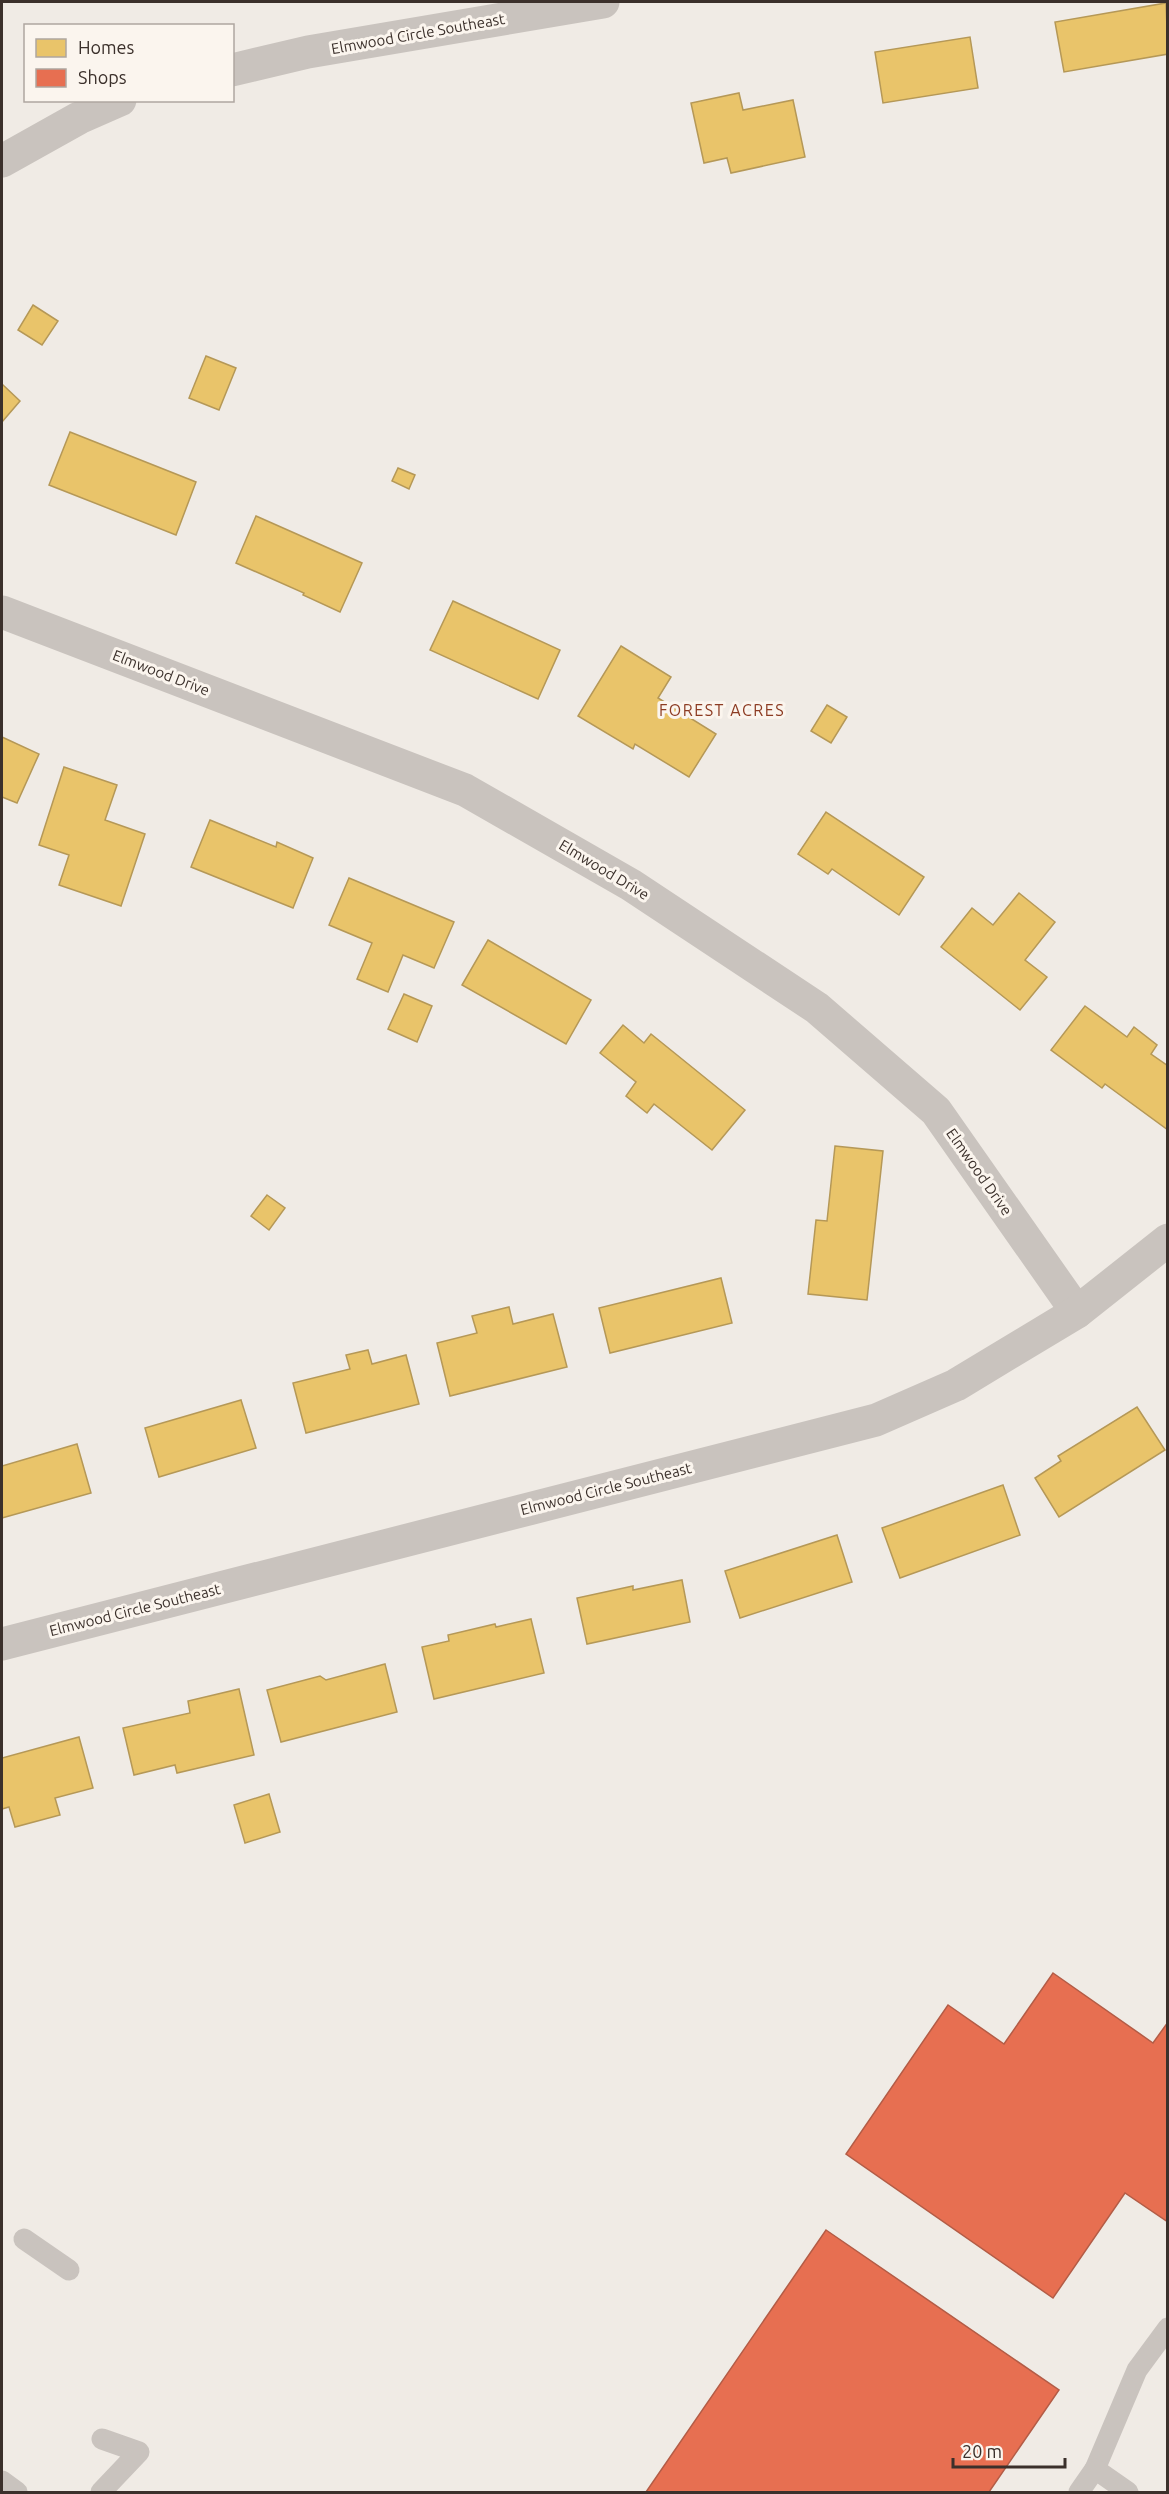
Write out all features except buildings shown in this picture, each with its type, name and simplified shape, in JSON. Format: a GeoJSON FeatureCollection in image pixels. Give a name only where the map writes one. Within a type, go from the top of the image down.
{"type":"FeatureCollection","features":[{"type":"Feature","properties":{"kind":"street","name":"Elmwood Circle Southeast"},"geometry":{"type":"LineString","coordinates":[[234,70],[309,52],[603,2]]}},
{"type":"Feature","properties":{"kind":"street"},"geometry":{"type":"LineString","coordinates":[[2,161],[79,118],[115,102]]}},
{"type":"Feature","properties":{"kind":"street","name":"Elmwood Drive"},"geometry":{"type":"LineString","coordinates":[[2,612],[465,789],[640,891],[817,1008],[936,1111],[1077,1312]]}},
{"type":"Feature","properties":{"kind":"street","name":"Elmwood Circle Southeast"},"geometry":{"type":"LineString","coordinates":[[2,1644],[876,1420],[956,1386],[1077,1312],[1167,1240]]}},
{"type":"Feature","properties":{"kind":"lane"},"geometry":{"type":"LineString","coordinates":[[24,2239],[69,2270]]}},
{"type":"Feature","properties":{"kind":"lane"},"geometry":{"type":"LineString","coordinates":[[1079,2493],[1095,2469],[1137,2370],[1167,2328]]}},
{"type":"Feature","properties":{"kind":"lane"},"geometry":{"type":"LineString","coordinates":[[101,2493],[139,2452],[102,2439]]}},
{"type":"Feature","properties":{"kind":"lane"},"geometry":{"type":"LineString","coordinates":[[1095,2469],[1128,2493]]}},
{"type":"Feature","properties":{"kind":"lane"},"geometry":{"type":"LineString","coordinates":[[2,2481],[17,2493]]}},
{"type":"Feature","properties":{"kind":"district","name":"FOREST ACRES"},"geometry":{"type":"Point","coordinates":[722,710]}}]}
